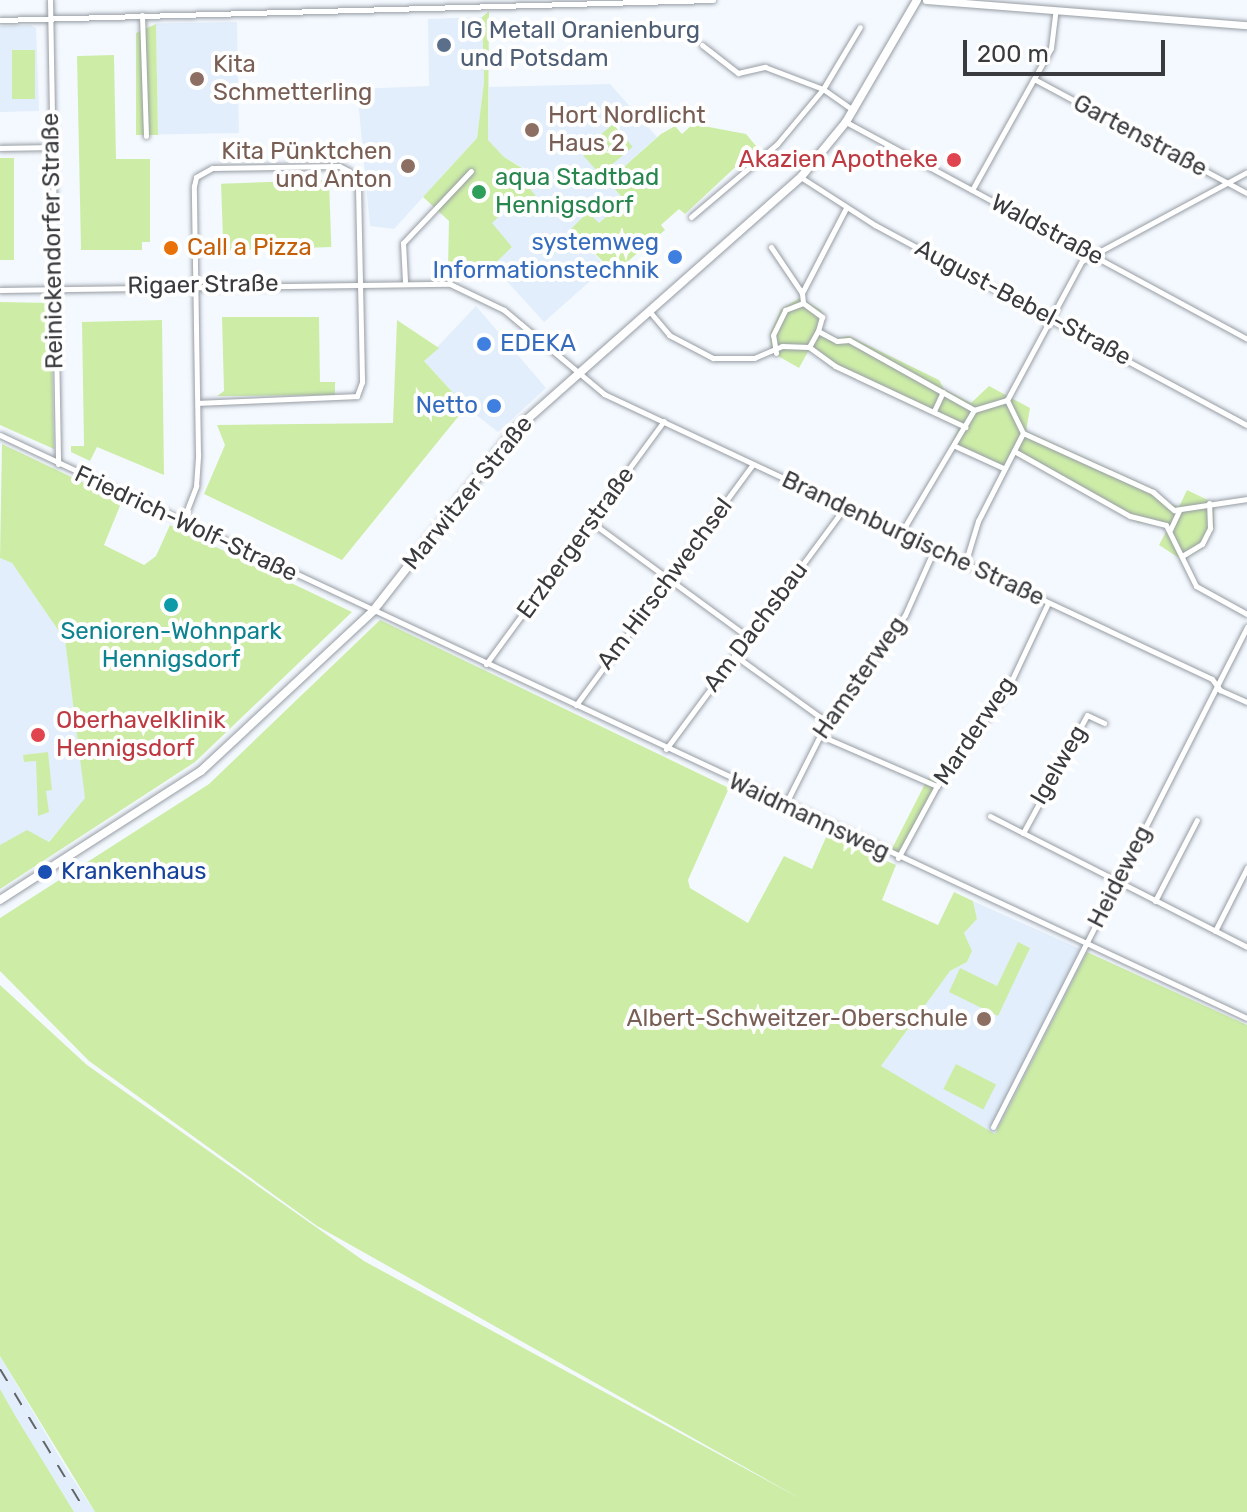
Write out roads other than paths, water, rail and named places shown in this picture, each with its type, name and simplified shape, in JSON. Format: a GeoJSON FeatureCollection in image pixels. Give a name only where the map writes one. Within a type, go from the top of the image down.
{"type":"FeatureCollection","features":[{"type":"Feature","properties":{"kind":"main road","name":"Marwitzer Straße"},"geometry":{"type":"LineString","coordinates":[[0,900],[201,771],[373,611],[515,430],[801,177],[846,122],[917,0]]}},
{"type":"Feature","properties":{"kind":"street","name":"Reinickendorfer Straße"},"geometry":{"type":"LineString","coordinates":[[50,0],[58,464]]}},
{"type":"Feature","properties":{"kind":"street"},"geometry":{"type":"LineString","coordinates":[[0,20],[713,0]]}},
{"type":"Feature","properties":{"kind":"street"},"geometry":{"type":"LineString","coordinates":[[926,0],[1247,25]]}},
{"type":"Feature","properties":{"kind":"street"},"geometry":{"type":"LineString","coordinates":[[972,190],[1051,48],[1056,10]]}},
{"type":"Feature","properties":{"kind":"street"},"geometry":{"type":"LineString","coordinates":[[142,15],[146,136]]}},
{"type":"Feature","properties":{"kind":"street"},"geometry":{"type":"LineString","coordinates":[[691,217],[777,144],[823,89],[860,27]]}},
{"type":"Feature","properties":{"kind":"street"},"geometry":{"type":"LineString","coordinates":[[702,45],[738,73],[765,67],[823,89],[853,110]]}},
{"type":"Feature","properties":{"kind":"street","name":"Gartenstraße"},"geometry":{"type":"LineString","coordinates":[[1034,79],[1247,193]]}},
{"type":"Feature","properties":{"kind":"street","name":"Waldstraße"},"geometry":{"type":"LineString","coordinates":[[846,122],[1247,339]]}},
{"type":"Feature","properties":{"kind":"street"},"geometry":{"type":"LineString","coordinates":[[0,148],[51,147]]}},
{"type":"Feature","properties":{"kind":"street"},"geometry":{"type":"LineString","coordinates":[[182,523],[196,486],[196,177],[212,168],[339,166],[358,187],[362,382],[357,396],[198,403]]}},
{"type":"Feature","properties":{"kind":"street"},"geometry":{"type":"LineString","coordinates":[[405,281],[403,243],[471,171]]}},
{"type":"Feature","properties":{"kind":"street"},"geometry":{"type":"LineString","coordinates":[[901,533],[974,410],[1007,400],[1090,254],[1247,172]]}},
{"type":"Feature","properties":{"kind":"street","name":"August-Bebel-Straße"},"geometry":{"type":"LineString","coordinates":[[801,177],[846,208],[1247,425]]}},
{"type":"Feature","properties":{"kind":"street"},"geometry":{"type":"LineString","coordinates":[[802,293],[846,208]]}},
{"type":"Feature","properties":{"kind":"street"},"geometry":{"type":"LineString","coordinates":[[771,247],[802,293],[803,303],[822,317],[809,347]]}},
{"type":"Feature","properties":{"kind":"street","name":"Rigaer Straße"},"geometry":{"type":"LineString","coordinates":[[0,290],[405,281],[450,284],[494,303],[578,377]]}},
{"type":"Feature","properties":{"kind":"street"},"geometry":{"type":"LineString","coordinates":[[776,353],[773,335],[785,310],[803,303]]}},
{"type":"Feature","properties":{"kind":"street"},"geometry":{"type":"LineString","coordinates":[[650,312],[669,335],[713,358],[776,353],[782,346],[809,347],[857,377],[924,411],[934,411],[965,427]]}},
{"type":"Feature","properties":{"kind":"street"},"geometry":{"type":"LineString","coordinates":[[818,331],[837,341],[849,340],[974,410]]}},
{"type":"Feature","properties":{"kind":"street","name":"Brandenburgische Straße"},"geometry":{"type":"LineString","coordinates":[[578,377],[1247,702]]}},
{"type":"Feature","properties":{"kind":"street"},"geometry":{"type":"LineString","coordinates":[[934,411],[943,392]]}},
{"type":"Feature","properties":{"kind":"street"},"geometry":{"type":"LineString","coordinates":[[1007,400],[1023,433],[1127,479],[1179,511],[1209,503],[1247,499]]}},
{"type":"Feature","properties":{"kind":"street","name":"Erzbergerstraße"},"geometry":{"type":"LineString","coordinates":[[486,664],[664,421]]}},
{"type":"Feature","properties":{"kind":"street"},"geometry":{"type":"LineString","coordinates":[[965,564],[1003,468],[1023,433]]}},
{"type":"Feature","properties":{"kind":"street","name":"Friedrich-Wolf-Straße"},"geometry":{"type":"LineString","coordinates":[[0,435],[373,611]]}},
{"type":"Feature","properties":{"kind":"street"},"geometry":{"type":"LineString","coordinates":[[955,446],[1003,468]]}},
{"type":"Feature","properties":{"kind":"street"},"geometry":{"type":"LineString","coordinates":[[1014,451],[1130,516],[1152,518],[1170,530],[1196,586],[1247,614]]}},
{"type":"Feature","properties":{"kind":"street","name":"Am Hirschwechsel"},"geometry":{"type":"LineString","coordinates":[[576,705],[753,463]]}},
{"type":"Feature","properties":{"kind":"street"},"geometry":{"type":"LineString","coordinates":[[1182,556],[1202,544],[1210,528],[1209,503]]}},
{"type":"Feature","properties":{"kind":"street","name":"Am Dachsbau"},"geometry":{"type":"LineString","coordinates":[[666,749],[846,506]]}},
{"type":"Feature","properties":{"kind":"street"},"geometry":{"type":"LineString","coordinates":[[1170,530],[1179,511]]}},
{"type":"Feature","properties":{"kind":"street"},"geometry":{"type":"LineString","coordinates":[[591,522],[748,637]]}},
{"type":"Feature","properties":{"kind":"street","name":"Hamsterweg"},"geometry":{"type":"LineString","coordinates":[[785,805],[827,722],[899,625],[934,550]]}},
{"type":"Feature","properties":{"kind":"street","name":"Marderweg"},"geometry":{"type":"LineString","coordinates":[[898,858],[937,786],[1008,688],[1048,603]]}},
{"type":"Feature","properties":{"kind":"street","name":"Waidmannsweg"},"geometry":{"type":"LineString","coordinates":[[373,611],[1247,1018]]}},
{"type":"Feature","properties":{"kind":"street","name":"Heideweg"},"geometry":{"type":"LineString","coordinates":[[993,1127],[1247,627]]}},
{"type":"Feature","properties":{"kind":"street"},"geometry":{"type":"LineString","coordinates":[[734,655],[827,722]]}},
{"type":"Feature","properties":{"kind":"street","name":"Igelweg"},"geometry":{"type":"LineString","coordinates":[[1023,833],[1084,713],[1104,723]]}},
{"type":"Feature","properties":{"kind":"street"},"geometry":{"type":"LineString","coordinates":[[819,735],[937,786]]}},
{"type":"Feature","properties":{"kind":"street"},"geometry":{"type":"LineString","coordinates":[[990,816],[1247,947]]}},
{"type":"Feature","properties":{"kind":"street"},"geometry":{"type":"LineString","coordinates":[[1155,901],[1197,820]]}},
{"type":"Feature","properties":{"kind":"street"},"geometry":{"type":"LineString","coordinates":[[1215,931],[1247,868]]}},
{"type":"Feature","properties":{"kind":"railway"},"geometry":{"type":"LineString","coordinates":[[0,1369],[86,1512]]}},
{"type":"Feature","properties":{"kind":"place","name":"IG Metall Oranienburg und Potsdam"},"geometry":{"type":"Point","coordinates":[444,45]}},
{"type":"Feature","properties":{"kind":"place","name":"Kita Schmetterling"},"geometry":{"type":"Point","coordinates":[197,79]}},
{"type":"Feature","properties":{"kind":"place","name":"Hort Nordlicht Haus 2"},"geometry":{"type":"Point","coordinates":[532,130]}},
{"type":"Feature","properties":{"kind":"place","name":"Akazien Apotheke"},"geometry":{"type":"Point","coordinates":[954,160]}},
{"type":"Feature","properties":{"kind":"place","name":"Kita Pünktchen und Anton"},"geometry":{"type":"Point","coordinates":[408,166]}},
{"type":"Feature","properties":{"kind":"place","name":"aqua Stadtbad Hennigsdorf"},"geometry":{"type":"Point","coordinates":[479,192]}},
{"type":"Feature","properties":{"kind":"place","name":"Call a Pizza"},"geometry":{"type":"Point","coordinates":[171,248]}},
{"type":"Feature","properties":{"kind":"place","name":"systemweg Informationstechnik"},"geometry":{"type":"Point","coordinates":[675,257]}},
{"type":"Feature","properties":{"kind":"place","name":"EDEKA"},"geometry":{"type":"Point","coordinates":[484,344]}},
{"type":"Feature","properties":{"kind":"place","name":"Netto"},"geometry":{"type":"Point","coordinates":[494,406]}},
{"type":"Feature","properties":{"kind":"place","name":"Senioren-Wohnpark Hennigsdorf"},"geometry":{"type":"Point","coordinates":[171,605]}},
{"type":"Feature","properties":{"kind":"place","name":"Oberhavelklinik Hennigsdorf"},"geometry":{"type":"Point","coordinates":[38,735]}},
{"type":"Feature","properties":{"kind":"place","name":"Krankenhaus"},"geometry":{"type":"Point","coordinates":[45,872]}},
{"type":"Feature","properties":{"kind":"place","name":"Albert-Schweitzer-Oberschule"},"geometry":{"type":"Point","coordinates":[984,1019]}}]}
